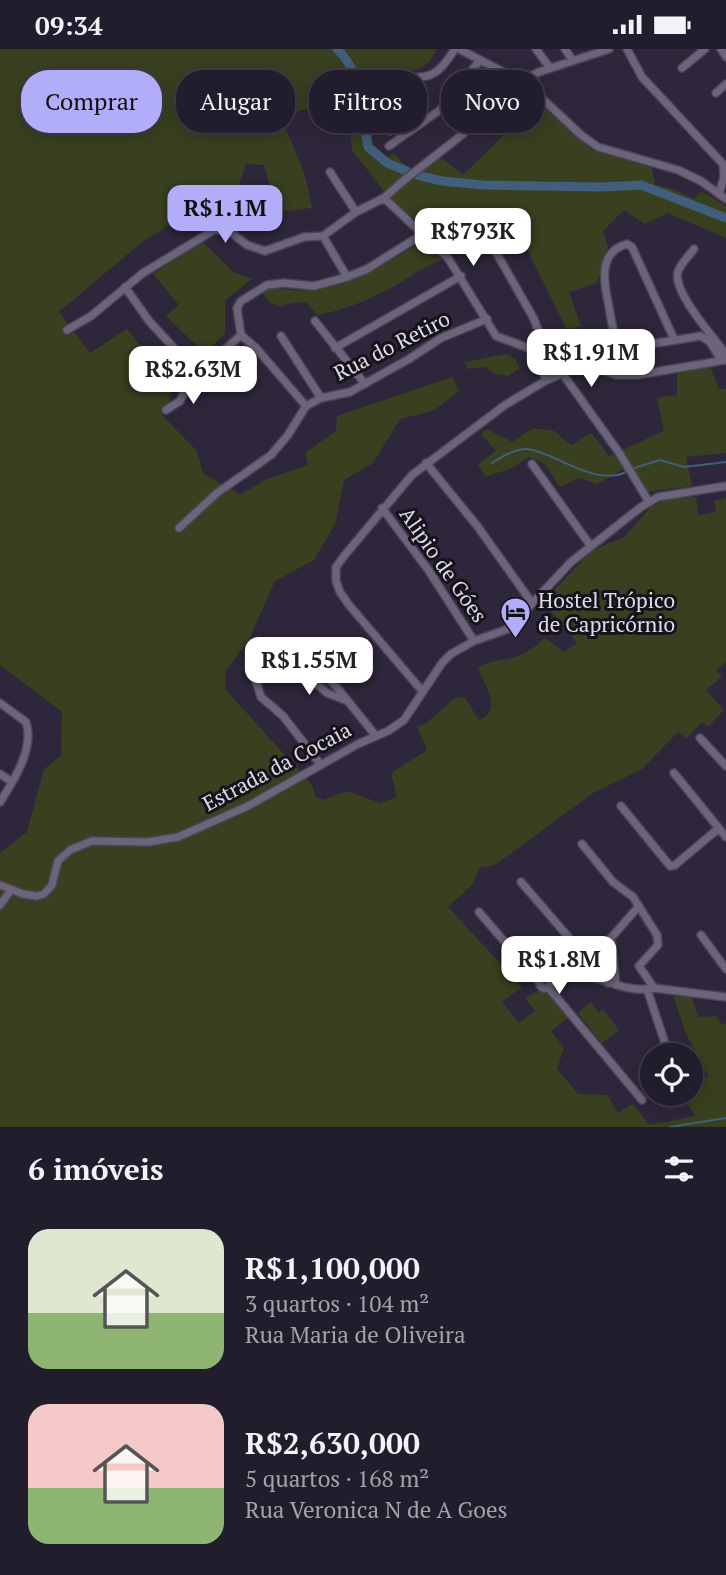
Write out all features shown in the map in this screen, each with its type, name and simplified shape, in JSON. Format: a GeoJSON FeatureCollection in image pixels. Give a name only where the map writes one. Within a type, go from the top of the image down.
{"type":"FeatureCollection","features":[{"type":"Feature","properties":{"kind":"street"},"geometry":{"type":"LineString","coordinates":[[427,76],[437,71],[457,49],[499,70]]}},
{"type":"Feature","properties":{"kind":"street"},"geometry":{"type":"LineString","coordinates":[[536,49],[550,68]]}},
{"type":"Feature","properties":{"kind":"street"},"geometry":{"type":"LineString","coordinates":[[565,49],[573,61]]}},
{"type":"Feature","properties":{"kind":"street"},"geometry":{"type":"LineString","coordinates":[[544,71],[609,49]]}},
{"type":"Feature","properties":{"kind":"street"},"geometry":{"type":"LineString","coordinates":[[626,49],[642,77],[723,164],[724,177],[719,194]]}},
{"type":"Feature","properties":{"kind":"street"},"geometry":{"type":"LineString","coordinates":[[682,68],[705,49]]}},
{"type":"Feature","properties":{"kind":"street"},"geometry":{"type":"LineString","coordinates":[[721,49],[726,57]]}},
{"type":"Feature","properties":{"kind":"street"},"geometry":{"type":"LineString","coordinates":[[389,146],[440,110],[480,60]]}},
{"type":"Feature","properties":{"kind":"street"},"geometry":{"type":"LineString","coordinates":[[716,93],[726,84]]}},
{"type":"Feature","properties":{"kind":"street"},"geometry":{"type":"LineString","coordinates":[[544,101],[598,147],[678,170],[701,181],[726,199]]}},
{"type":"Feature","properties":{"kind":"street"},"geometry":{"type":"LineString","coordinates":[[67,330],[91,316],[143,273],[214,230],[229,231],[247,244],[265,251],[304,237],[323,236],[356,212],[384,198],[464,133]]}},
{"type":"Feature","properties":{"kind":"street"},"geometry":{"type":"LineString","coordinates":[[330,172],[356,212]]}},
{"type":"Feature","properties":{"kind":"street"},"geometry":{"type":"LineString","coordinates":[[384,198],[448,258],[499,339],[526,345],[542,353]]}},
{"type":"Feature","properties":{"kind":"street"},"geometry":{"type":"LineString","coordinates":[[179,527],[218,493],[271,455],[288,435],[306,406],[241,335],[237,318],[238,304],[259,289],[275,283],[314,286],[347,277],[367,269],[423,234]]}},
{"type":"Feature","properties":{"kind":"street"},"geometry":{"type":"LineString","coordinates":[[323,236],[347,277]]}},
{"type":"Feature","properties":{"kind":"street"},"geometry":{"type":"LineString","coordinates":[[488,238],[534,319],[540,335],[545,381]]}},
{"type":"Feature","properties":{"kind":"street"},"geometry":{"type":"LineString","coordinates":[[674,339],[632,247],[627,244],[620,246],[608,257],[603,274],[617,340],[632,347],[701,335],[724,358]]}},
{"type":"Feature","properties":{"kind":"street"},"geometry":{"type":"LineString","coordinates":[[694,249],[680,268],[677,280],[689,304],[724,358]]}},
{"type":"Feature","properties":{"kind":"street"},"geometry":{"type":"LineString","coordinates":[[335,348],[461,276]]}},
{"type":"Feature","properties":{"kind":"street"},"geometry":{"type":"LineString","coordinates":[[125,287],[149,321],[198,374]]}},
{"type":"Feature","properties":{"kind":"street","name":"Rua do Retiro"},"geometry":{"type":"LineString","coordinates":[[306,406],[321,398],[350,391],[365,384],[441,338],[487,319]]}},
{"type":"Feature","properties":{"kind":"street"},"geometry":{"type":"LineString","coordinates":[[315,321],[365,384]]}},
{"type":"Feature","properties":{"kind":"street"},"geometry":{"type":"LineString","coordinates":[[166,410],[180,401],[186,384],[241,335]]}},
{"type":"Feature","properties":{"kind":"street"},"geometry":{"type":"LineString","coordinates":[[281,336],[321,398]]}},
{"type":"Feature","properties":{"kind":"street"},"geometry":{"type":"LineString","coordinates":[[423,692],[340,592],[336,573],[339,562],[382,508],[426,463],[505,405],[562,373],[583,367],[616,375],[636,375],[724,358]]}},
{"type":"Feature","properties":{"kind":"street"},"geometry":{"type":"LineString","coordinates":[[562,373],[620,454],[649,502]]}},
{"type":"Feature","properties":{"kind":"street"},"geometry":{"type":"LineString","coordinates":[[426,463],[478,527],[532,603]]}},
{"type":"Feature","properties":{"kind":"street"},"geometry":{"type":"LineString","coordinates":[[533,464],[590,545]]}},
{"type":"Feature","properties":{"kind":"street","name":"Estrada da Cocaia"},"geometry":{"type":"LineString","coordinates":[[0,885],[31,895],[44,894],[49,890],[58,861],[70,850],[92,841],[148,842],[178,837],[248,806],[388,731],[404,720],[442,663],[451,655],[474,641],[508,629],[570,562],[649,502],[658,497],[726,486]]}},
{"type":"Feature","properties":{"kind":"street","name":"Alipio de Góes"},"geometry":{"type":"LineString","coordinates":[[382,508],[429,571],[474,641]]}},
{"type":"Feature","properties":{"kind":"street"},"geometry":{"type":"LineString","coordinates":[[250,662],[261,697],[283,716],[321,765]]}},
{"type":"Feature","properties":{"kind":"street"},"geometry":{"type":"LineString","coordinates":[[345,700],[327,693],[316,684],[311,676],[312,670],[323,673],[376,736]]}},
{"type":"Feature","properties":{"kind":"street"},"geometry":{"type":"LineString","coordinates":[[0,703],[21,718],[28,728],[26,747],[12,782],[0,802]]}},
{"type":"Feature","properties":{"kind":"street"},"geometry":{"type":"LineString","coordinates":[[700,738],[726,766]]}},
{"type":"Feature","properties":{"kind":"street"},"geometry":{"type":"LineString","coordinates":[[674,773],[726,837]]}},
{"type":"Feature","properties":{"kind":"street"},"geometry":{"type":"LineString","coordinates":[[0,774],[12,782]]}},
{"type":"Feature","properties":{"kind":"street"},"geometry":{"type":"LineString","coordinates":[[621,806],[667,864],[672,866],[719,828]]}},
{"type":"Feature","properties":{"kind":"street"},"geometry":{"type":"LineString","coordinates":[[582,844],[612,882],[632,897],[659,938],[658,945],[639,966],[650,989],[666,1043]]}},
{"type":"Feature","properties":{"kind":"street"},"geometry":{"type":"LineString","coordinates":[[521,882],[613,985]]}},
{"type":"Feature","properties":{"kind":"street"},"geometry":{"type":"LineString","coordinates":[[0,905],[11,890]]}},
{"type":"Feature","properties":{"kind":"street"},"geometry":{"type":"LineString","coordinates":[[613,985],[611,937],[639,906]]}},
{"type":"Feature","properties":{"kind":"street"},"geometry":{"type":"LineString","coordinates":[[479,912],[539,982],[543,977],[640,1098]]}},
{"type":"Feature","properties":{"kind":"street"},"geometry":{"type":"LineString","coordinates":[[701,935],[726,969]]}},
{"type":"Feature","properties":{"kind":"street"},"geometry":{"type":"LineString","coordinates":[[548,983],[577,974],[613,985],[726,997]]}},
{"type":"Feature","properties":{"kind":"green space"},"geometry":{"type":"Polygon","coordinates":[[[0,49],[437,49],[429,62],[415,70],[309,70],[309,108],[295,112],[295,70],[176,70],[176,133],[288,133],[305,175],[312,208],[277,212],[264,165],[246,164],[235,195],[203,205],[142,242],[59,312],[90,353],[127,329],[172,385],[170,401],[161,414],[197,451],[203,473],[240,495],[267,479],[308,465],[305,453],[336,431],[337,416],[452,377],[459,391],[433,411],[400,419],[373,463],[344,480],[335,524],[314,560],[275,581],[248,642],[226,670],[225,689],[312,785],[315,796],[323,800],[347,791],[380,803],[397,797],[391,773],[427,750],[417,726],[425,724],[456,697],[465,698],[479,720],[490,711],[490,697],[478,668],[487,663],[520,655],[545,638],[564,652],[577,643],[543,602],[591,551],[624,537],[651,507],[667,499],[696,497],[698,515],[716,512],[714,501],[726,498],[726,662],[716,670],[722,677],[706,690],[724,710],[708,727],[702,722],[686,739],[678,732],[642,769],[593,793],[495,865],[479,868],[473,884],[448,907],[522,987],[502,1002],[519,1023],[535,1011],[525,998],[537,991],[550,993],[569,1017],[551,1031],[564,1048],[557,1069],[578,1094],[607,1095],[618,1113],[633,1104],[649,1125],[696,1116],[689,1106],[703,1106],[703,1079],[708,1076],[703,1066],[703,1043],[691,1043],[673,996],[692,997],[698,1017],[717,1016],[720,1023],[726,1024],[726,1127],[0,1127],[0,853],[27,832],[44,769],[61,756],[62,712],[0,665],[0,49]]]}},
{"type":"Feature","properties":{"kind":"green space"},"geometry":{"type":"Polygon","coordinates":[[[544,108],[592,150],[652,168],[655,185],[673,189],[694,199],[701,191],[726,206],[726,238],[668,213],[645,224],[624,210],[603,231],[608,247],[597,283],[569,292],[581,326],[567,330],[510,215],[443,241],[390,199],[352,150],[350,133],[371,133],[373,144],[387,157],[394,153],[415,177],[440,157],[463,175],[506,133],[544,133],[544,108]]]}},
{"type":"Feature","properties":{"kind":"green space"},"geometry":{"type":"Polygon","coordinates":[[[202,241],[233,272],[252,279],[225,300],[225,333],[205,354],[166,316],[179,305],[153,274],[202,241]]]}},
{"type":"Feature","properties":{"kind":"green space"},"geometry":{"type":"Polygon","coordinates":[[[423,241],[441,260],[379,294],[341,309],[317,315],[306,302],[281,307],[269,302],[262,291],[306,290],[338,283],[381,265],[423,241]]]}},
{"type":"Feature","properties":{"kind":"green space"},"geometry":{"type":"Polygon","coordinates":[[[506,354],[515,359],[520,368],[508,376],[496,374],[485,367],[468,369],[464,362],[506,354]]]}},
{"type":"Feature","properties":{"kind":"green space"},"geometry":{"type":"Polygon","coordinates":[[[710,367],[719,389],[726,389],[726,453],[686,457],[692,486],[645,492],[631,465],[597,484],[579,478],[560,487],[545,464],[529,457],[512,468],[485,477],[478,464],[496,451],[481,434],[487,429],[512,442],[533,428],[554,431],[571,445],[591,433],[609,456],[664,431],[657,398],[677,395],[677,372],[710,367]]]}},
{"type":"Feature","properties":{"kind":"green space"},"geometry":{"type":"Polygon","coordinates":[[[591,1002],[599,1012],[603,1009],[619,1030],[602,1043],[578,1013],[591,1002]]]}},
{"type":"Feature","properties":{"kind":"waterway"},"geometry":{"type":"LineString","coordinates":[[337,49],[346,59],[357,82],[368,147],[387,163],[407,171]]}},
{"type":"Feature","properties":{"kind":"waterway"},"geometry":{"type":"LineString","coordinates":[[417,175],[442,181],[483,185],[641,185],[726,218]]}},
{"type":"Feature","properties":{"kind":"waterway"},"geometry":{"type":"LineString","coordinates":[[492,463],[514,451],[528,449],[589,472],[602,475],[626,472]]}},
{"type":"Feature","properties":{"kind":"waterway"},"geometry":{"type":"LineString","coordinates":[[631,469],[660,460],[684,467],[726,462]]}},
{"type":"Feature","properties":{"kind":"waterway"},"geometry":{"type":"LineString","coordinates":[[670,1127],[726,1118]]}},
{"type":"Feature","properties":{"kind":"place","name":"Hostel Trópico de Capricórnio"},"geometry":{"type":"Point","coordinates":[515,640]}}]}
